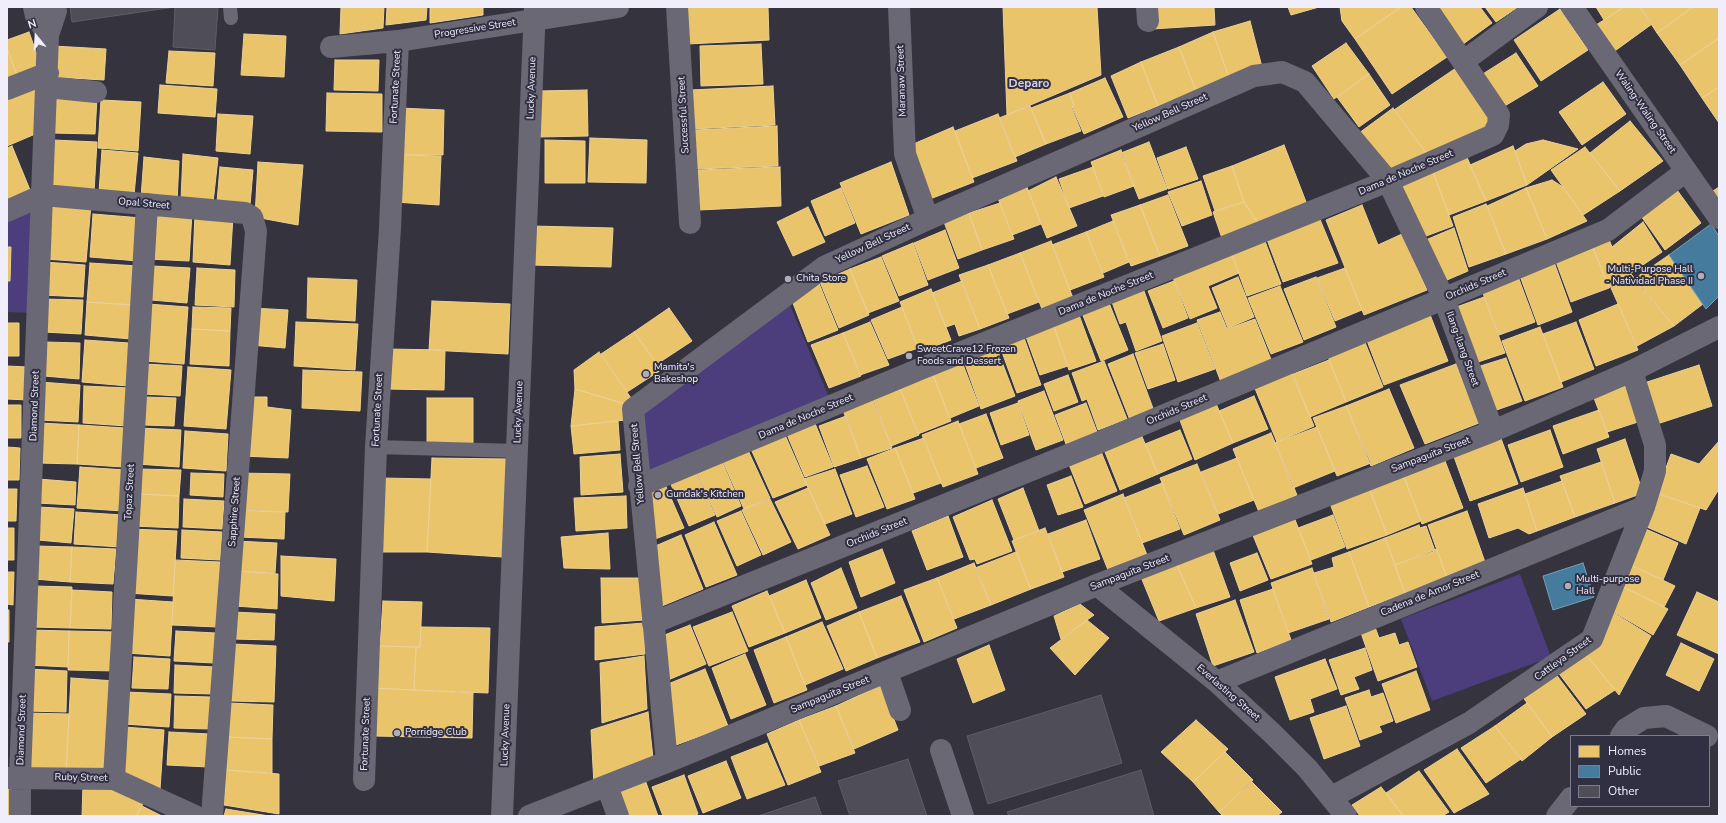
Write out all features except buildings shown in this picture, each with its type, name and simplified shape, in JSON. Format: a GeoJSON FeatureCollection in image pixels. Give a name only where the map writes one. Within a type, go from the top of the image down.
{"type":"FeatureCollection","features":[{"type":"Feature","properties":{"kind":"street"},"geometry":{"type":"LineString","coordinates":[[34,7],[36,16],[48,35]]}},
{"type":"Feature","properties":{"kind":"street","name":"Diamond Street"},"geometry":{"type":"LineString","coordinates":[[20,816],[13,778],[43,195],[48,35],[56,11],[55,7]]}},
{"type":"Feature","properties":{"kind":"street","name":"Progressive Street"},"geometry":{"type":"LineString","coordinates":[[331,47],[398,41],[535,13],[618,7]]}},
{"type":"Feature","properties":{"kind":"street","name":"Successful Street"},"geometry":{"type":"LineString","coordinates":[[677,7],[690,223]]}},
{"type":"Feature","properties":{"kind":"street","name":"Maranaw Street"},"geometry":{"type":"LineString","coordinates":[[899,7],[905,154],[928,219]]}},
{"type":"Feature","properties":{"kind":"street"},"geometry":{"type":"LineString","coordinates":[[1426,7],[1464,61],[1537,7]]}},
{"type":"Feature","properties":{"kind":"street","name":"Waling-Waling Street"},"geometry":{"type":"LineString","coordinates":[[1572,7],[1719,218]]}},
{"type":"Feature","properties":{"kind":"street","name":"Lucky Avenue"},"geometry":{"type":"LineString","coordinates":[[502,816],[535,13]]}},
{"type":"Feature","properties":{"kind":"street","name":"Fortunate Street"},"geometry":{"type":"LineString","coordinates":[[364,780],[376,447],[390,228],[398,41]]}},
{"type":"Feature","properties":{"kind":"street","name":"Dama de Noche Street"},"geometry":{"type":"LineString","coordinates":[[639,486],[920,369],[1388,181],[1492,135],[1498,125],[1499,115],[1464,61]]}},
{"type":"Feature","properties":{"kind":"street","name":"Yellow Bell Street"},"geometry":{"type":"LineString","coordinates":[[667,762],[639,486],[633,409],[824,267],[928,219],[1254,76],[1282,72],[1305,82],[1388,181]]}},
{"type":"Feature","properties":{"kind":"street"},"geometry":{"type":"LineString","coordinates":[[7,89],[47,80],[96,92]]}},
{"type":"Feature","properties":{"kind":"street","name":"Orchids Street"},"geometry":{"type":"LineString","coordinates":[[653,624],[1093,445],[1608,230],[1686,171]]}},
{"type":"Feature","properties":{"kind":"street","name":"Ilang-Ilang Street"},"geometry":{"type":"LineString","coordinates":[[1388,181],[1444,299],[1493,431]]}},
{"type":"Feature","properties":{"kind":"street"},"geometry":{"type":"LineString","coordinates":[[7,211],[43,195]]}},
{"type":"Feature","properties":{"kind":"street","name":"Opal Street"},"geometry":{"type":"LineString","coordinates":[[43,195],[245,213]]}},
{"type":"Feature","properties":{"kind":"street","name":"Topaz Street"},"geometry":{"type":"LineString","coordinates":[[114,779],[147,204]]}},
{"type":"Feature","properties":{"kind":"street","name":"Sapphire Street"},"geometry":{"type":"LineString","coordinates":[[212,816],[256,231],[252,217],[245,213]]}},
{"type":"Feature","properties":{"kind":"street","name":"Sampaguita Street"},"geometry":{"type":"LineString","coordinates":[[533,814],[667,762],[1097,585],[1493,431],[1632,371],[1719,327]]}},
{"type":"Feature","properties":{"kind":"street","name":"Cattleya Street"},"geometry":{"type":"LineString","coordinates":[[1332,797],[1469,723],[1591,641],[1644,506],[1655,471],[1655,445],[1632,371]]}},
{"type":"Feature","properties":{"kind":"street","name":"Cadena de Amor Street"},"geometry":{"type":"LineString","coordinates":[[1217,682],[1644,506]]}},
{"type":"Feature","properties":{"kind":"street","name":"Everlasting Street"},"geometry":{"type":"LineString","coordinates":[[1097,585],[1217,682],[1273,734],[1332,797],[1346,816]]}},
{"type":"Feature","properties":{"kind":"street"},"geometry":{"type":"LineString","coordinates":[[887,672],[900,710]]}},
{"type":"Feature","properties":{"kind":"street"},"geometry":{"type":"LineString","coordinates":[[1622,735],[1626,729],[1644,718],[1666,716],[1706,735]]}},
{"type":"Feature","properties":{"kind":"street"},"geometry":{"type":"LineString","coordinates":[[1710,737],[1719,743]]}},
{"type":"Feature","properties":{"kind":"street"},"geometry":{"type":"LineString","coordinates":[[941,750],[963,816]]}},
{"type":"Feature","properties":{"kind":"street","name":"Ruby Street"},"geometry":{"type":"LineString","coordinates":[[13,778],[114,779],[195,816]]}},
{"type":"Feature","properties":{"kind":"street"},"geometry":{"type":"LineString","coordinates":[[607,786],[618,816]]}},
{"type":"Feature","properties":{"kind":"street"},"geometry":{"type":"LineString","coordinates":[[1557,816],[1570,799]]}},
{"type":"Feature","properties":{"kind":"lane"},"geometry":{"type":"LineString","coordinates":[[376,447],[518,451]]}},
{"type":"Feature","properties":{"kind":"shaded area"},"geometry":{"type":"Polygon","coordinates":[[[37,198],[33,313],[7,312],[7,211],[37,198]]]}},
{"type":"Feature","properties":{"kind":"shaded area"},"geometry":{"type":"Polygon","coordinates":[[[787,298],[831,402],[642,482],[636,410],[787,298]]]}},
{"type":"Feature","properties":{"kind":"shaded area"},"geometry":{"type":"Polygon","coordinates":[[[1520,574],[1551,657],[1432,701],[1401,619],[1520,574]]]}},
{"type":"Feature","properties":{"kind":"place","name":"Multi-Purpose Hall - Natividad Phase II"},"geometry":{"type":"Point","coordinates":[1701,276]}},
{"type":"Feature","properties":{"kind":"place","name":"Chita Store"},"geometry":{"type":"Point","coordinates":[788,279]}},
{"type":"Feature","properties":{"kind":"place","name":"SweetCrave12 Frozen Foods and Dessert"},"geometry":{"type":"Point","coordinates":[909,356]}},
{"type":"Feature","properties":{"kind":"place","name":"Mamita's Bakeshop"},"geometry":{"type":"Point","coordinates":[646,374]}},
{"type":"Feature","properties":{"kind":"place","name":"Gundak's Kitchen"},"geometry":{"type":"Point","coordinates":[658,495]}},
{"type":"Feature","properties":{"kind":"place","name":"Multi-purpose Hall"},"geometry":{"type":"Point","coordinates":[1568,586]}},
{"type":"Feature","properties":{"kind":"place","name":"Porridge Club"},"geometry":{"type":"Point","coordinates":[397,733]}},
{"type":"Feature","properties":{"kind":"district","name":"Deparo"},"geometry":{"type":"Point","coordinates":[1029,84]}}]}
